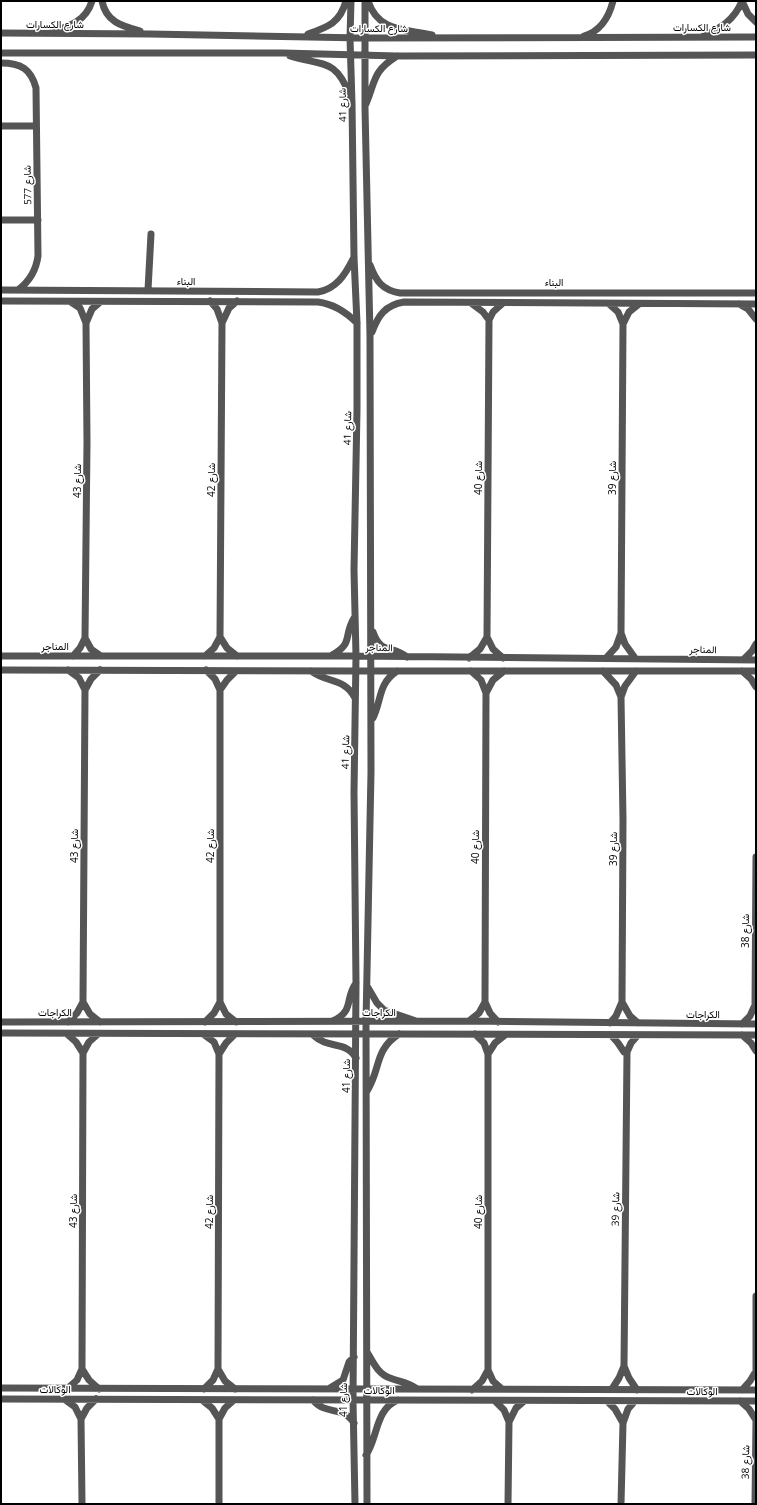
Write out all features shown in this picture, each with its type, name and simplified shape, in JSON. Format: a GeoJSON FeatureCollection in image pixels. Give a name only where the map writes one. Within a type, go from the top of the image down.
{"type":"FeatureCollection","features":[{"type":"Feature","properties":{"kind":"street"},"geometry":{"type":"LineString","coordinates":[[46,34],[76,23],[86,13],[92,1]]}},
{"type":"Feature","properties":{"kind":"street"},"geometry":{"type":"LineString","coordinates":[[102,1],[104,9],[113,22],[120,26],[150,34]]}},
{"type":"Feature","properties":{"kind":"street"},"geometry":{"type":"LineString","coordinates":[[303,36],[332,24],[342,13],[346,1]]}},
{"type":"Feature","properties":{"kind":"street","name":"شارع 41"},"geometry":{"type":"LineString","coordinates":[[351,1],[350,55],[354,257],[357,324],[354,570],[356,656],[354,792],[356,1058],[353,1389],[355,1504]]}},
{"type":"Feature","properties":{"kind":"street","name":"شارع 41"},"geometry":{"type":"LineString","coordinates":[[364,1],[364,108],[370,336],[371,627],[371,722],[366,1022],[367,1504]]}},
{"type":"Feature","properties":{"kind":"street"},"geometry":{"type":"LineString","coordinates":[[368,1],[375,17],[390,27],[446,38]]}},
{"type":"Feature","properties":{"kind":"street"},"geometry":{"type":"LineString","coordinates":[[581,38],[591,34],[599,28],[608,15],[613,1]]}},
{"type":"Feature","properties":{"kind":"street"},"geometry":{"type":"LineString","coordinates":[[742,1],[748,14],[756,22]]}},
{"type":"Feature","properties":{"kind":"street"},"geometry":{"type":"LineString","coordinates":[[700,37],[727,23],[734,17],[742,1]]}},
{"type":"Feature","properties":{"kind":"street","name":"شارع الكسارات"},"geometry":{"type":"LineString","coordinates":[[1,34],[150,34],[350,38],[756,37]]}},
{"type":"Feature","properties":{"kind":"street"},"geometry":{"type":"LineString","coordinates":[[1,53],[282,53],[397,56],[756,55]]}},
{"type":"Feature","properties":{"kind":"street"},"geometry":{"type":"LineString","coordinates":[[282,53],[334,69],[343,78],[352,103]]}},
{"type":"Feature","properties":{"kind":"street"},"geometry":{"type":"LineString","coordinates":[[364,108],[376,74],[384,65],[397,56]]}},
{"type":"Feature","properties":{"kind":"street","name":"شارع 577"},"geometry":{"type":"LineString","coordinates":[[1,63],[18,64],[30,74],[36,88],[38,256],[32,276],[26,284],[18,290]]}},
{"type":"Feature","properties":{"kind":"street"},"geometry":{"type":"LineString","coordinates":[[1,126],[36,126]]}},
{"type":"Feature","properties":{"kind":"street"},"geometry":{"type":"LineString","coordinates":[[1,220],[38,220]]}},
{"type":"Feature","properties":{"kind":"street"},"geometry":{"type":"LineString","coordinates":[[148,290],[151,234]]}},
{"type":"Feature","properties":{"kind":"street","name":"البناء"},"geometry":{"type":"LineString","coordinates":[[1,290],[324,291],[334,286],[342,278],[354,257]]}},
{"type":"Feature","properties":{"kind":"street","name":"البناء"},"geometry":{"type":"LineString","coordinates":[[368,260],[378,282],[386,288],[400,293],[756,293]]}},
{"type":"Feature","properties":{"kind":"street","name":"البناء"},"geometry":{"type":"LineString","coordinates":[[1,301],[324,302],[339,308],[357,324]]}},
{"type":"Feature","properties":{"kind":"street","name":"شارع 42"},"geometry":{"type":"LineString","coordinates":[[210,301],[219,314],[222,323],[220,637]]}},
{"type":"Feature","properties":{"kind":"street","name":"شارع 42"},"geometry":{"type":"LineString","coordinates":[[222,323],[229,308],[237,301]]}},
{"type":"Feature","properties":{"kind":"street","name":"شارع 43"},"geometry":{"type":"LineString","coordinates":[[71,302],[80,308],[86,323],[87,450],[85,638]]}},
{"type":"Feature","properties":{"kind":"street","name":"شارع 43"},"geometry":{"type":"LineString","coordinates":[[86,323],[92,309],[100,302]]}},
{"type":"Feature","properties":{"kind":"street"},"geometry":{"type":"LineString","coordinates":[[370,336],[378,317],[385,309],[394,304],[404,302],[756,304]]}},
{"type":"Feature","properties":{"kind":"street"},"geometry":{"type":"LineString","coordinates":[[471,303],[483,312],[489,320],[493,312],[503,303]]}},
{"type":"Feature","properties":{"kind":"street"},"geometry":{"type":"LineString","coordinates":[[623,324],[629,312],[639,303]]}},
{"type":"Feature","properties":{"kind":"street"},"geometry":{"type":"LineString","coordinates":[[609,304],[618,312],[623,324]]}},
{"type":"Feature","properties":{"kind":"street"},"geometry":{"type":"LineString","coordinates":[[739,304],[756,319]]}},
{"type":"Feature","properties":{"kind":"street","name":"شارع 40"},"geometry":{"type":"LineString","coordinates":[[487,637],[489,320]]}},
{"type":"Feature","properties":{"kind":"street","name":"شارع 39"},"geometry":{"type":"LineString","coordinates":[[606,658],[616,647],[621,633],[623,324]]}},
{"type":"Feature","properties":{"kind":"street"},"geometry":{"type":"LineString","coordinates":[[330,656],[342,649],[345,645],[355,616]]}},
{"type":"Feature","properties":{"kind":"street"},"geometry":{"type":"LineString","coordinates":[[371,627],[376,641],[381,646],[400,652],[407,657]]}},
{"type":"Feature","properties":{"kind":"street","name":"شارع 39"},"geometry":{"type":"LineString","coordinates":[[621,633],[625,644],[635,658]]}},
{"type":"Feature","properties":{"kind":"street"},"geometry":{"type":"LineString","coordinates":[[205,656],[214,648],[220,637],[227,648],[237,656]]}},
{"type":"Feature","properties":{"kind":"street"},"geometry":{"type":"LineString","coordinates":[[469,658],[480,649],[487,637]]}},
{"type":"Feature","properties":{"kind":"street"},"geometry":{"type":"LineString","coordinates":[[487,637],[493,649],[503,658]]}},
{"type":"Feature","properties":{"kind":"street"},"geometry":{"type":"LineString","coordinates":[[85,638],[91,649],[101,656]]}},
{"type":"Feature","properties":{"kind":"street"},"geometry":{"type":"LineString","coordinates":[[73,656],[80,648],[85,638]]}},
{"type":"Feature","properties":{"kind":"street"},"geometry":{"type":"LineString","coordinates":[[744,659],[752,651],[756,644]]}},
{"type":"Feature","properties":{"kind":"street","name":"المناجر"},"geometry":{"type":"LineString","coordinates":[[1,656],[356,656],[756,660]]}},
{"type":"Feature","properties":{"kind":"street"},"geometry":{"type":"LineString","coordinates":[[1,670],[756,671]]}},
{"type":"Feature","properties":{"kind":"street"},"geometry":{"type":"LineString","coordinates":[[68,670],[79,678],[85,690]]}},
{"type":"Feature","properties":{"kind":"street"},"geometry":{"type":"LineString","coordinates":[[85,690],[91,679],[100,670]]}},
{"type":"Feature","properties":{"kind":"street"},"geometry":{"type":"LineString","coordinates":[[206,670],[215,679],[220,690]]}},
{"type":"Feature","properties":{"kind":"street"},"geometry":{"type":"LineString","coordinates":[[220,690],[236,671]]}},
{"type":"Feature","properties":{"kind":"street"},"geometry":{"type":"LineString","coordinates":[[311,671],[319,676],[343,684],[355,698]]}},
{"type":"Feature","properties":{"kind":"street"},"geometry":{"type":"LineString","coordinates":[[371,722],[383,686],[389,677],[397,671]]}},
{"type":"Feature","properties":{"kind":"street"},"geometry":{"type":"LineString","coordinates":[[471,671],[481,680],[486,692]]}},
{"type":"Feature","properties":{"kind":"street"},"geometry":{"type":"LineString","coordinates":[[486,692],[493,680],[504,671]]}},
{"type":"Feature","properties":{"kind":"street"},"geometry":{"type":"LineString","coordinates":[[603,671],[616,685],[622,697]]}},
{"type":"Feature","properties":{"kind":"street","name":"شارع 39"},"geometry":{"type":"LineString","coordinates":[[610,1023],[616,1016],[622,1002],[622,697],[628,680],[636,671]]}},
{"type":"Feature","properties":{"kind":"street"},"geometry":{"type":"LineString","coordinates":[[742,671],[751,679],[756,687]]}},
{"type":"Feature","properties":{"kind":"street","name":"شارع 43"},"geometry":{"type":"LineString","coordinates":[[83,1002],[85,690]]}},
{"type":"Feature","properties":{"kind":"street","name":"شارع 42"},"geometry":{"type":"LineString","coordinates":[[220,690],[220,1002]]}},
{"type":"Feature","properties":{"kind":"street","name":"شارع 40"},"geometry":{"type":"LineString","coordinates":[[485,1002],[486,692]]}},
{"type":"Feature","properties":{"kind":"street","name":"شارع 38"},"geometry":{"type":"LineString","coordinates":[[742,1024],[750,1016],[756,1006],[756,857]]}},
{"type":"Feature","properties":{"kind":"street"},"geometry":{"type":"LineString","coordinates":[[332,1022],[346,1013],[350,995],[356,983]]}},
{"type":"Feature","properties":{"kind":"street"},"geometry":{"type":"LineString","coordinates":[[367,986],[377,1003],[384,1010],[392,1014],[408,1017],[418,1022]]}},
{"type":"Feature","properties":{"kind":"street"},"geometry":{"type":"LineString","coordinates":[[83,1002],[90,1014],[100,1022]]}},
{"type":"Feature","properties":{"kind":"street"},"geometry":{"type":"LineString","coordinates":[[68,1022],[77,1013],[83,1002]]}},
{"type":"Feature","properties":{"kind":"street"},"geometry":{"type":"LineString","coordinates":[[220,1002],[226,1014],[237,1022]]}},
{"type":"Feature","properties":{"kind":"street"},"geometry":{"type":"LineString","coordinates":[[205,1022],[214,1013],[220,1002]]}},
{"type":"Feature","properties":{"kind":"street"},"geometry":{"type":"LineString","coordinates":[[469,1021],[479,1014],[485,1002]]}},
{"type":"Feature","properties":{"kind":"street"},"geometry":{"type":"LineString","coordinates":[[485,1002],[490,1014],[498,1022]]}},
{"type":"Feature","properties":{"kind":"street"},"geometry":{"type":"LineString","coordinates":[[622,1002],[626,1011],[638,1024]]}},
{"type":"Feature","properties":{"kind":"street","name":"الكراجات"},"geometry":{"type":"LineString","coordinates":[[1,1022],[469,1021],[638,1024],[756,1024]]}},
{"type":"Feature","properties":{"kind":"street","name":"الكراجات"},"geometry":{"type":"LineString","coordinates":[[1,1033],[756,1035]]}},
{"type":"Feature","properties":{"kind":"street"},"geometry":{"type":"LineString","coordinates":[[66,1034],[76,1042],[83,1053],[89,1042],[98,1034]]}},
{"type":"Feature","properties":{"kind":"street"},"geometry":{"type":"LineString","coordinates":[[204,1034],[214,1042],[219,1054]]}},
{"type":"Feature","properties":{"kind":"street"},"geometry":{"type":"LineString","coordinates":[[219,1054],[226,1043],[235,1034]]}},
{"type":"Feature","properties":{"kind":"street"},"geometry":{"type":"LineString","coordinates":[[366,1091],[373,1079],[382,1051],[391,1040],[399,1034]]}},
{"type":"Feature","properties":{"kind":"street"},"geometry":{"type":"LineString","coordinates":[[475,1034],[484,1043],[488,1054]]}},
{"type":"Feature","properties":{"kind":"street"},"geometry":{"type":"LineString","coordinates":[[313,1035],[325,1043],[348,1048],[356,1058]]}},
{"type":"Feature","properties":{"kind":"street"},"geometry":{"type":"LineString","coordinates":[[488,1054],[495,1043],[504,1035]]}},
{"type":"Feature","properties":{"kind":"street"},"geometry":{"type":"LineString","coordinates":[[610,1035],[624,1052],[627,1052],[631,1043],[638,1035]]}},
{"type":"Feature","properties":{"kind":"street"},"geometry":{"type":"LineString","coordinates":[[742,1035],[751,1043],[756,1051]]}},
{"type":"Feature","properties":{"kind":"street","name":"شارع 39"},"geometry":{"type":"LineString","coordinates":[[612,1390],[624,1366],[627,1052]]}},
{"type":"Feature","properties":{"kind":"street","name":"شارع 43"},"geometry":{"type":"LineString","coordinates":[[82,1369],[83,1053]]}},
{"type":"Feature","properties":{"kind":"street","name":"شارع 42"},"geometry":{"type":"LineString","coordinates":[[218,1369],[219,1054]]}},
{"type":"Feature","properties":{"kind":"street","name":"شارع 40"},"geometry":{"type":"LineString","coordinates":[[488,1054],[488,1370]]}},
{"type":"Feature","properties":{"kind":"street"},"geometry":{"type":"LineString","coordinates":[[742,1390],[756,1371],[756,1296]]}},
{"type":"Feature","properties":{"kind":"street"},"geometry":{"type":"LineString","coordinates":[[366,1350],[376,1368],[383,1375],[391,1379],[407,1383],[417,1389]]}},
{"type":"Feature","properties":{"kind":"street"},"geometry":{"type":"LineString","coordinates":[[328,1389],[343,1380],[349,1362],[354,1357]]}},
{"type":"Feature","properties":{"kind":"street","name":"شارع 39"},"geometry":{"type":"LineString","coordinates":[[624,1366],[629,1378],[637,1390]]}},
{"type":"Feature","properties":{"kind":"street"},"geometry":{"type":"LineString","coordinates":[[68,1388],[76,1380],[82,1369],[89,1380],[99,1389]]}},
{"type":"Feature","properties":{"kind":"street"},"geometry":{"type":"LineString","coordinates":[[204,1389],[212,1380],[218,1369]]}},
{"type":"Feature","properties":{"kind":"street"},"geometry":{"type":"LineString","coordinates":[[218,1369],[225,1381],[235,1389]]}},
{"type":"Feature","properties":{"kind":"street"},"geometry":{"type":"LineString","coordinates":[[472,1390],[482,1381],[488,1370]]}},
{"type":"Feature","properties":{"kind":"street"},"geometry":{"type":"LineString","coordinates":[[488,1370],[493,1381],[502,1390]]}},
{"type":"Feature","properties":{"kind":"street","name":"الوكالات"},"geometry":{"type":"LineString","coordinates":[[1,1388],[756,1390]]}},
{"type":"Feature","properties":{"kind":"street","name":"الوكالات"},"geometry":{"type":"LineString","coordinates":[[1,1399],[756,1401]]}},
{"type":"Feature","properties":{"kind":"street"},"geometry":{"type":"LineString","coordinates":[[64,1399],[75,1407],[81,1419],[82,1504]]}},
{"type":"Feature","properties":{"kind":"street"},"geometry":{"type":"LineString","coordinates":[[81,1419],[87,1408],[96,1399]]}},
{"type":"Feature","properties":{"kind":"street"},"geometry":{"type":"LineString","coordinates":[[202,1400],[212,1408],[219,1420]]}},
{"type":"Feature","properties":{"kind":"street"},"geometry":{"type":"LineString","coordinates":[[219,1504],[219,1420],[225,1408],[234,1400]]}},
{"type":"Feature","properties":{"kind":"street"},"geometry":{"type":"LineString","coordinates":[[313,1400],[323,1409],[345,1413],[354,1423]]}},
{"type":"Feature","properties":{"kind":"street"},"geometry":{"type":"LineString","coordinates":[[366,1455],[373,1444],[381,1417],[390,1405],[398,1400]]}},
{"type":"Feature","properties":{"kind":"street"},"geometry":{"type":"LineString","coordinates":[[495,1401],[504,1410],[509,1422],[508,1504]]}},
{"type":"Feature","properties":{"kind":"street"},"geometry":{"type":"LineString","coordinates":[[509,1422],[516,1408],[524,1401]]}},
{"type":"Feature","properties":{"kind":"street"},"geometry":{"type":"LineString","coordinates":[[607,1401],[615,1409],[623,1423]]}},
{"type":"Feature","properties":{"kind":"street"},"geometry":{"type":"LineString","coordinates":[[621,1504],[623,1423],[628,1409],[635,1401]]}},
{"type":"Feature","properties":{"kind":"street","name":"شارع 38"},"geometry":{"type":"LineString","coordinates":[[740,1401],[749,1409],[756,1419],[754,1504]]}}]}
